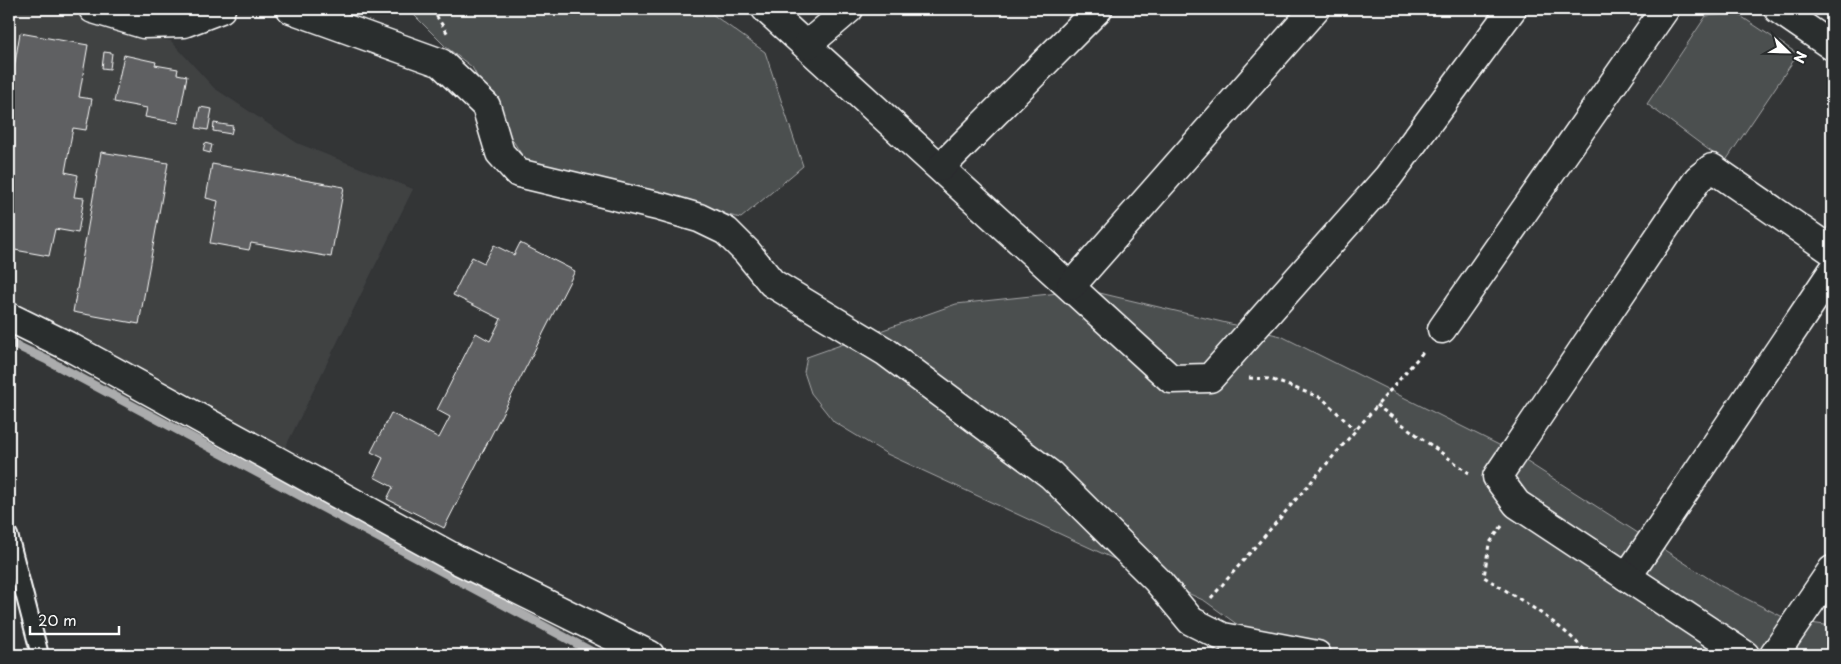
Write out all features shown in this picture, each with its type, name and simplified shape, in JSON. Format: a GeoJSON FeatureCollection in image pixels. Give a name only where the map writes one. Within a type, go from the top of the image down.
{"type":"FeatureCollection","features":[{"type":"Feature","properties":{"kind":"street"},"geometry":{"type":"LineString","coordinates":[[93,9],[143,24],[184,23],[220,9]]}},
{"type":"Feature","properties":{"kind":"street"},"geometry":{"type":"LineString","coordinates":[[291,9],[441,63],[465,83],[486,106],[500,153],[518,173],[662,207],[699,218],[726,231],[772,283],[886,352],[1051,475],[1157,580],[1191,621],[1223,637],[1317,655]]}},
{"type":"Feature","properties":{"kind":"street"},"geometry":{"type":"LineString","coordinates":[[766,9],[1171,379],[1210,378],[1388,177],[1512,9]]}},
{"type":"Feature","properties":{"kind":"street"},"geometry":{"type":"LineString","coordinates":[[807,45],[849,9]]}},
{"type":"Feature","properties":{"kind":"street"},"geometry":{"type":"LineString","coordinates":[[941,168],[1098,9]]}},
{"type":"Feature","properties":{"kind":"street"},"geometry":{"type":"LineString","coordinates":[[1071,286],[1315,9]]}},
{"type":"Feature","properties":{"kind":"street"},"geometry":{"type":"LineString","coordinates":[[1442,329],[1665,9]]}},
{"type":"Feature","properties":{"kind":"street"},"geometry":{"type":"LineString","coordinates":[[1778,9],[1832,46]]}},
{"type":"Feature","properties":{"kind":"street"},"geometry":{"type":"LineString","coordinates":[[1745,655],[1517,504],[1497,477],[1698,179],[1712,168],[1832,251]]}},
{"type":"Feature","properties":{"kind":"street"},"geometry":{"type":"LineString","coordinates":[[1626,577],[1832,272]]}},
{"type":"Feature","properties":{"kind":"street"},"geometry":{"type":"LineString","coordinates":[[9,317],[68,346],[456,559],[650,655]]}},
{"type":"Feature","properties":{"kind":"street"},"geometry":{"type":"LineString","coordinates":[[1774,655],[1832,570]]}},
{"type":"Feature","properties":{"kind":"lane"},"geometry":{"type":"LineString","coordinates":[[9,535],[40,655]]}},
{"type":"Feature","properties":{"kind":"path"},"geometry":{"type":"LineString","coordinates":[[1191,621],[1442,329]]}},
{"type":"Feature","properties":{"kind":"path"},"geometry":{"type":"LineString","coordinates":[[1210,378],[1270,379],[1322,398],[1354,430]]}},
{"type":"Feature","properties":{"kind":"path"},"geometry":{"type":"LineString","coordinates":[[1376,405],[1471,474],[1497,477]]}},
{"type":"Feature","properties":{"kind":"path"},"geometry":{"type":"LineString","coordinates":[[1517,504],[1489,544],[1484,577],[1535,608],[1579,644],[1589,655]]}},
{"type":"Feature","properties":{"kind":"shaded area"},"geometry":{"type":"Polygon","coordinates":[[[9,9],[48,9],[171,41],[214,88],[297,143],[413,189],[284,450],[169,385],[167,389],[9,306],[9,9]]]}},
{"type":"Feature","properties":{"kind":"shaded area"},"geometry":{"type":"Polygon","coordinates":[[[408,9],[705,9],[765,52],[803,166],[741,218],[531,170],[472,67],[446,47],[408,9]]]}},
{"type":"Feature","properties":{"kind":"shaded area"},"geometry":{"type":"Polygon","coordinates":[[[1736,13],[1798,54],[1725,162],[1647,104],[1706,16],[1736,13]]]}},
{"type":"Feature","properties":{"kind":"shaded area"},"geometry":{"type":"Polygon","coordinates":[[[1087,290],[1281,336],[1507,449],[1719,585],[1789,620],[1832,626],[1832,655],[1279,655],[1205,601],[887,454],[834,422],[811,393],[804,372],[807,357],[956,304],[1087,290]]]}},
{"type":"Feature","properties":{"kind":"building"},"geometry":{"type":"Polygon","coordinates":[[[20,33],[88,45],[79,97],[92,99],[86,130],[73,128],[65,172],[78,175],[74,197],[84,198],[78,233],[55,229],[49,256],[9,249],[9,67],[14,68],[20,33]]]}},
{"type":"Feature","properties":{"kind":"building"},"geometry":{"type":"Polygon","coordinates":[[[104,52],[112,53],[110,69],[102,68],[104,52]]]}},
{"type":"Feature","properties":{"kind":"building"},"geometry":{"type":"Polygon","coordinates":[[[124,55],[156,62],[155,65],[178,69],[177,74],[187,76],[178,123],[145,117],[147,108],[114,102],[124,55]]]}},
{"type":"Feature","properties":{"kind":"building"},"geometry":{"type":"Polygon","coordinates":[[[200,107],[212,109],[208,130],[196,128],[200,107]]]}},
{"type":"Feature","properties":{"kind":"building"},"geometry":{"type":"Polygon","coordinates":[[[214,123],[233,126],[231,134],[213,131],[214,123]]]}},
{"type":"Feature","properties":{"kind":"building"},"geometry":{"type":"Polygon","coordinates":[[[205,143],[212,145],[210,153],[203,151],[205,143]]]}},
{"type":"Feature","properties":{"kind":"building"},"geometry":{"type":"Polygon","coordinates":[[[101,152],[168,163],[139,324],[73,312],[101,152]]]}},
{"type":"Feature","properties":{"kind":"building"},"geometry":{"type":"Polygon","coordinates":[[[212,164],[344,187],[331,257],[251,243],[249,250],[210,243],[218,201],[206,198],[212,164]]]}},
{"type":"Feature","properties":{"kind":"building"},"geometry":{"type":"Polygon","coordinates":[[[520,243],[575,271],[444,528],[387,499],[393,487],[374,477],[383,458],[371,452],[391,413],[439,438],[450,417],[437,410],[476,333],[490,341],[501,319],[453,295],[472,257],[484,263],[494,245],[514,255],[520,243]]]}},
{"type":"Feature","properties":{"kind":"waterway"},"geometry":{"type":"LineString","coordinates":[[9,342],[47,360],[598,655]]}}]}
